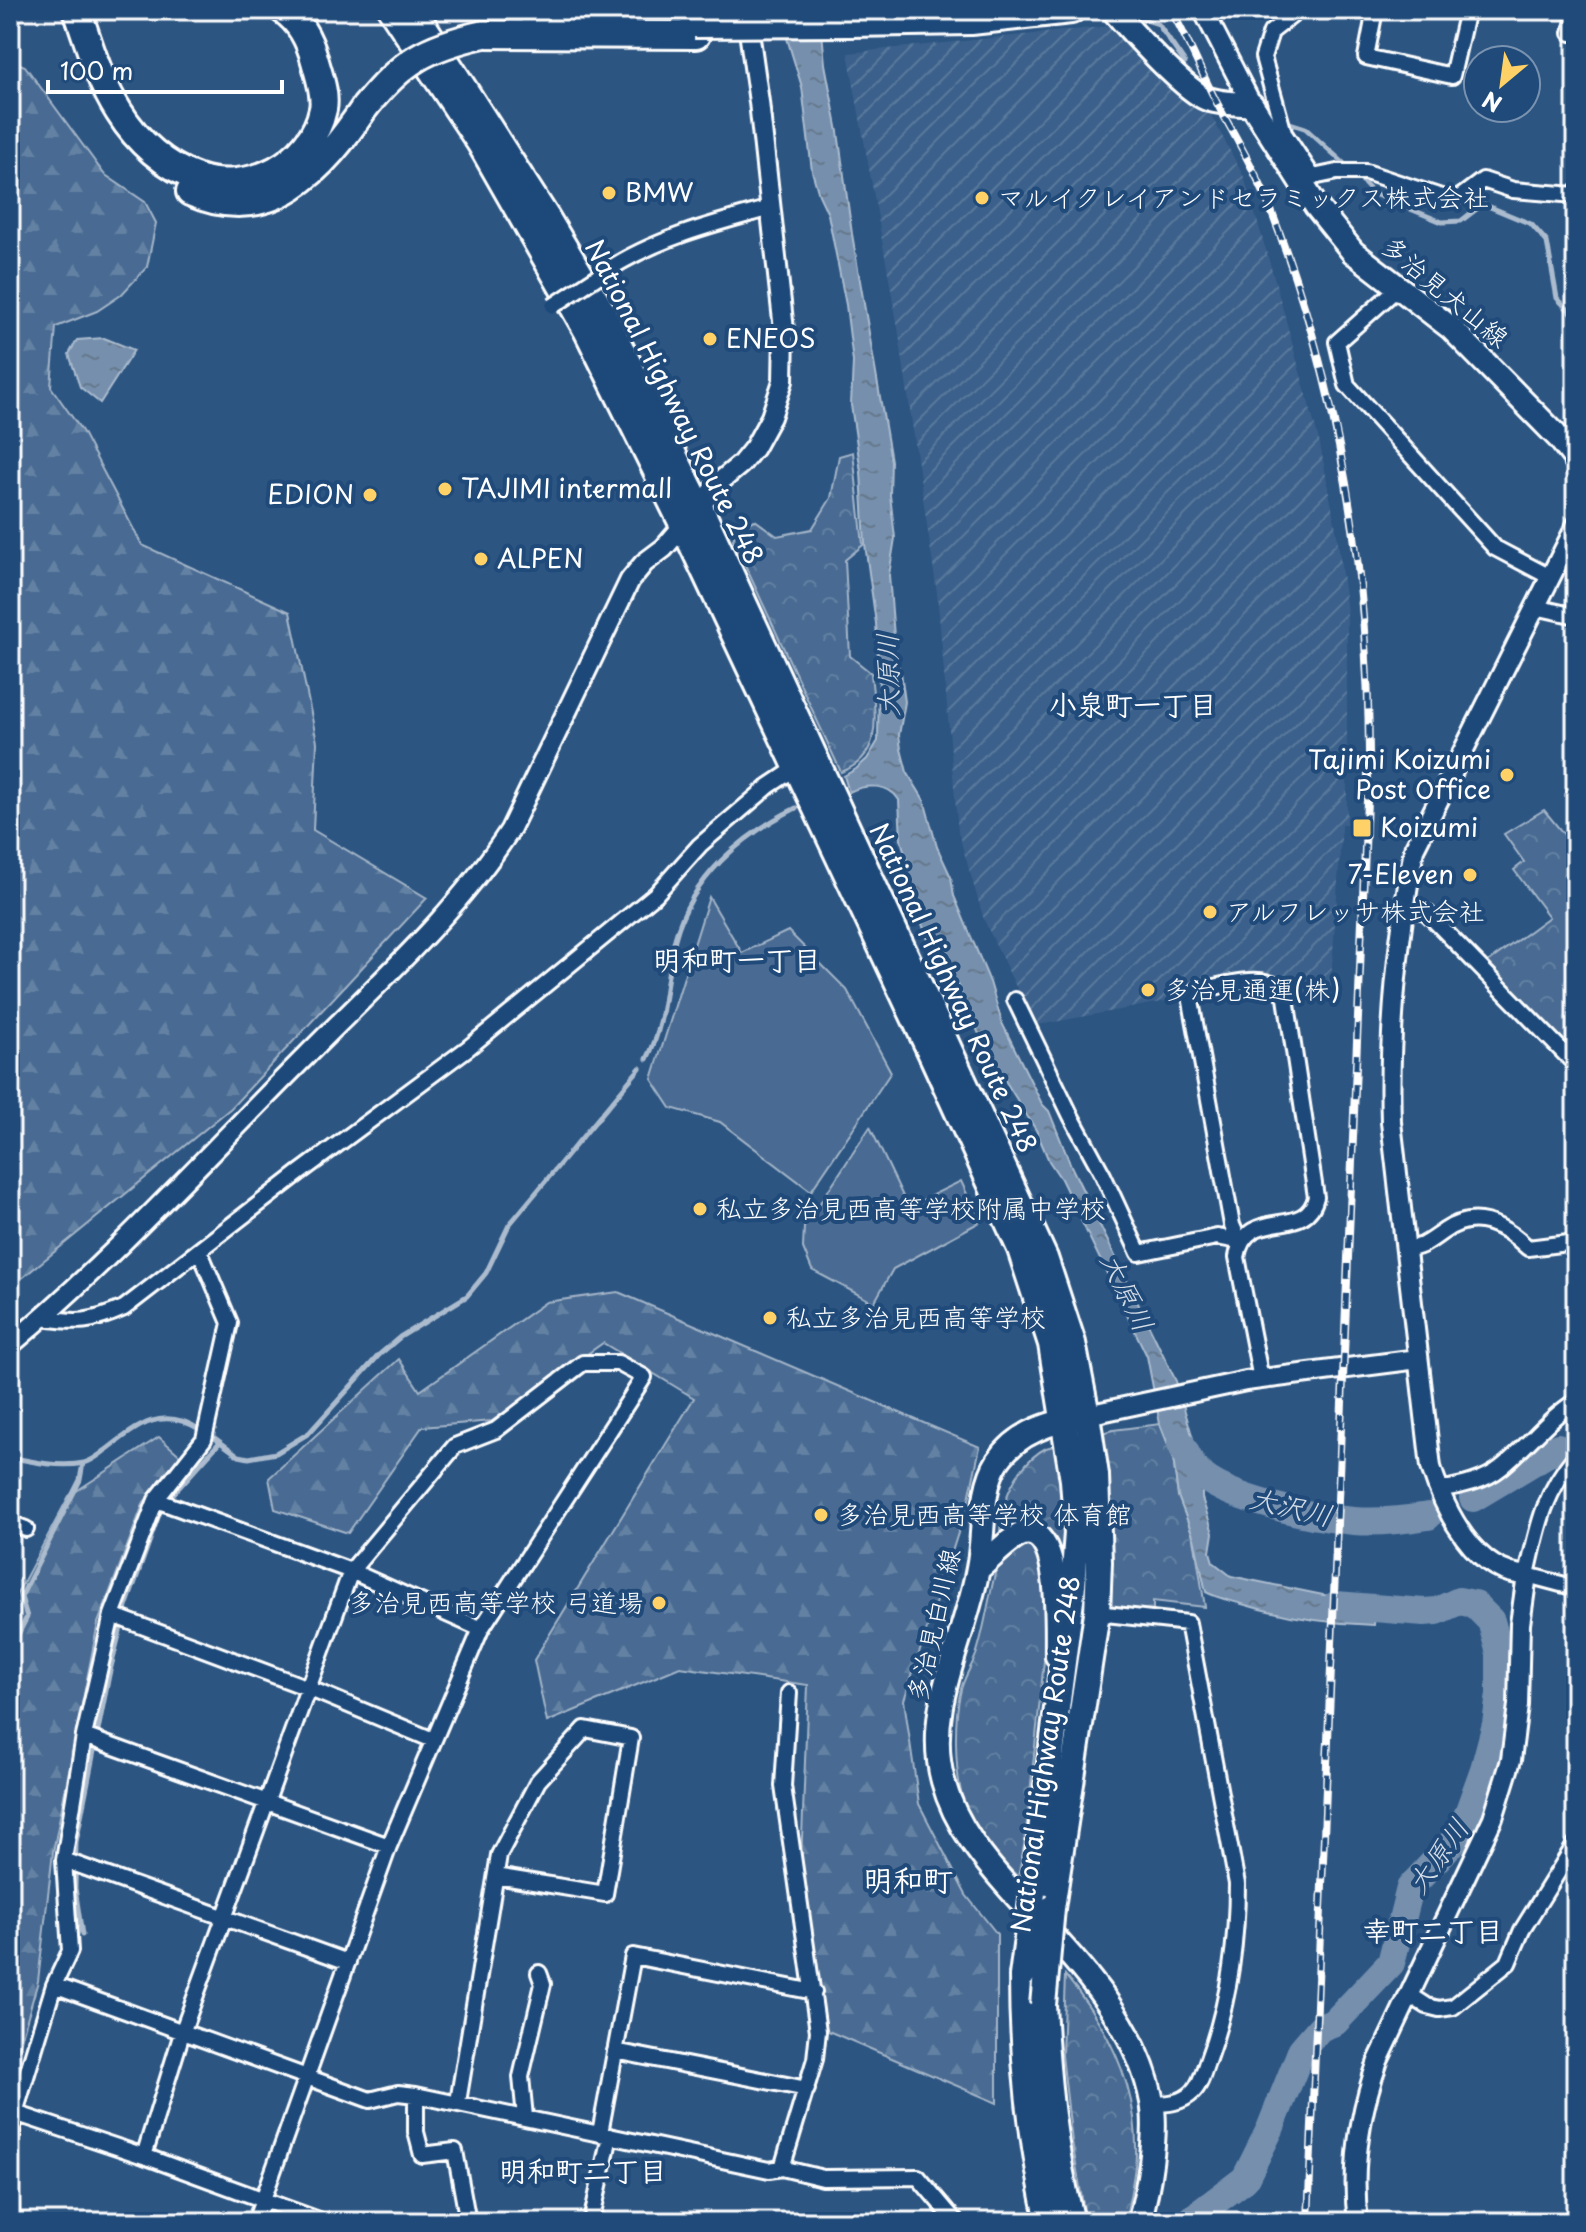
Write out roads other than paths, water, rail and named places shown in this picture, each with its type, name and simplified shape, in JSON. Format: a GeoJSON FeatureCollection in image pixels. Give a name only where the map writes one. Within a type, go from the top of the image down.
{"type":"FeatureCollection","features":[{"type":"Feature","properties":{"kind":"highway"},"geometry":{"type":"LineString","coordinates":[[60,10],[96,102],[137,157],[159,175],[204,198],[235,202],[268,198],[289,191],[324,162],[385,82],[415,58],[445,43],[484,34],[971,21],[1071,10]]}},
{"type":"Feature","properties":{"kind":"highway"},"geometry":{"type":"LineString","coordinates":[[77,10],[108,91],[134,133],[145,146],[172,166],[198,178],[217,182],[253,179],[287,163],[301,151],[318,125],[324,106],[309,40],[283,10]]}},
{"type":"Feature","properties":{"kind":"highway","name":"National Highway Route 248"},"geometry":{"type":"LineString","coordinates":[[391,10],[480,144],[538,243],[586,330],[682,524],[1020,1249],[1096,1475],[1097,1613],[1042,1900],[1022,1976],[1025,2068],[1035,2156],[1049,2222]]}},
{"type":"Feature","properties":{"kind":"highway","name":"National Highway Route 248"},"geometry":{"type":"LineString","coordinates":[[414,10],[539,204],[603,312],[700,507],[1045,1258],[1073,1343],[1073,1480],[1077,1533],[1058,1697],[1042,1900],[1048,2096],[1059,2174],[1072,2222]]}},
{"type":"Feature","properties":{"kind":"highway"},"geometry":{"type":"LineString","coordinates":[[529,10],[695,30]]}},
{"type":"Feature","properties":{"kind":"main road"},"geometry":{"type":"LineString","coordinates":[[1113,10],[1179,78],[1201,96],[1252,105]]}},
{"type":"Feature","properties":{"kind":"main road","name":"多治見犬山線"},"geometry":{"type":"LineString","coordinates":[[1252,105],[1306,179],[1316,206],[1353,252],[1451,328],[1489,364],[1576,460]]}},
{"type":"Feature","properties":{"kind":"main road","name":"多治見白川線"},"geometry":{"type":"LineString","coordinates":[[1075,1418],[1021,1438],[996,1464],[990,1480],[978,1569],[942,1701],[938,1743],[943,1780],[956,1814],[973,1845],[1093,1980],[1120,2022],[1137,2057],[1153,2104],[1151,2166],[1139,2222]]}},
{"type":"Feature","properties":{"kind":"main road"},"geometry":{"type":"LineString","coordinates":[[978,1569],[1020,1535],[1034,1534],[1049,1550],[1054,1575],[1058,1697]]}},
{"type":"Feature","properties":{"kind":"street"},"geometry":{"type":"LineString","coordinates":[[10,1345],[42,1318],[429,934],[489,863],[510,830],[630,580],[644,563],[664,548],[682,524],[754,448],[771,417],[783,381],[784,330],[746,10]]}},
{"type":"Feature","properties":{"kind":"street"},"geometry":{"type":"LineString","coordinates":[[1203,10],[1252,105]]}},
{"type":"Feature","properties":{"kind":"street"},"geometry":{"type":"LineString","coordinates":[[1299,10],[1271,32],[1263,57],[1284,133],[1306,179],[1337,172],[1366,172],[1447,199],[1459,198],[1483,180],[1513,190],[1576,195]]}},
{"type":"Feature","properties":{"kind":"street"},"geometry":{"type":"LineString","coordinates":[[1375,10],[1366,57],[1452,76],[1467,10]]}},
{"type":"Feature","properties":{"kind":"street"},"geometry":{"type":"LineString","coordinates":[[1571,33],[1576,11]]}},
{"type":"Feature","properties":{"kind":"street"},"geometry":{"type":"LineString","coordinates":[[553,306],[631,254],[771,208]]}},
{"type":"Feature","properties":{"kind":"street"},"geometry":{"type":"LineString","coordinates":[[1399,287],[1337,342],[1347,385],[1495,548],[1550,577]]}},
{"type":"Feature","properties":{"kind":"street"},"geometry":{"type":"LineString","coordinates":[[1576,526],[1414,849],[1403,908],[1389,1073],[1391,1122],[1405,1249],[1431,1467],[1438,1490],[1454,1524],[1471,1545],[1513,1575],[1527,1575],[1576,1588]]}},
{"type":"Feature","properties":{"kind":"street"},"geometry":{"type":"LineString","coordinates":[[1535,607],[1576,616]]}},
{"type":"Feature","properties":{"kind":"street"},"geometry":{"type":"LineString","coordinates":[[42,1318],[95,1320],[124,1308],[468,1048],[656,894],[700,845],[769,786],[796,768]]}},
{"type":"Feature","properties":{"kind":"street"},"geometry":{"type":"LineString","coordinates":[[1403,908],[1426,912],[1576,1065]]}},
{"type":"Feature","properties":{"kind":"street"},"geometry":{"type":"LineString","coordinates":[[1015,1000],[1139,1253],[1217,1237],[1239,1241],[1261,1227],[1306,1216],[1314,1210],[1316,1197],[1286,998],[1281,988],[1259,980],[1196,991],[1190,996],[1232,1225],[1239,1241],[1237,1257],[1254,1380]]}},
{"type":"Feature","properties":{"kind":"street"},"geometry":{"type":"LineString","coordinates":[[1405,1249],[1425,1245],[1455,1224],[1472,1219],[1496,1224],[1528,1248],[1576,1242]]}},
{"type":"Feature","properties":{"kind":"street"},"geometry":{"type":"LineString","coordinates":[[10,2149],[15,2113],[54,1985],[70,1951],[64,1860],[84,1736],[112,1615],[156,1500],[204,1439],[230,1323],[200,1252]]}},
{"type":"Feature","properties":{"kind":"street"},"geometry":{"type":"LineString","coordinates":[[1075,1418],[1254,1380],[1418,1359]]}},
{"type":"Feature","properties":{"kind":"street"},"geometry":{"type":"LineString","coordinates":[[144,2156],[182,2033],[351,1571],[455,1446],[496,1430],[583,1363],[618,1363],[644,1377],[481,1629],[389,1846],[255,2222]]}},
{"type":"Feature","properties":{"kind":"street"},"geometry":{"type":"LineString","coordinates":[[1438,1490],[1469,1485],[1501,1469],[1539,1429],[1576,1401]]}},
{"type":"Feature","properties":{"kind":"street"},"geometry":{"type":"LineString","coordinates":[[1358,2222],[1354,2195],[1359,2137],[1369,2086],[1493,1818],[1511,1760],[1518,1705],[1520,1624],[1527,1575],[1542,1511],[1557,1479],[1576,1455]]}},
{"type":"Feature","properties":{"kind":"street"},"geometry":{"type":"LineString","coordinates":[[156,1500],[351,1571],[481,1629]]}},
{"type":"Feature","properties":{"kind":"street"},"geometry":{"type":"LineString","coordinates":[[10,1523],[26,1529]]}},
{"type":"Feature","properties":{"kind":"street"},"geometry":{"type":"LineString","coordinates":[[1097,1613],[1188,1623],[1237,1884],[1235,1946],[1229,1990],[1199,2083],[1192,2094],[1172,2104],[1153,2104]]}},
{"type":"Feature","properties":{"kind":"street"},"geometry":{"type":"LineString","coordinates":[[112,1615],[308,1688],[433,1740]]}},
{"type":"Feature","properties":{"kind":"street"},"geometry":{"type":"LineString","coordinates":[[782,2168],[815,2059],[818,2031],[783,1786],[789,1693]]}},
{"type":"Feature","properties":{"kind":"street"},"geometry":{"type":"LineString","coordinates":[[458,2102],[499,1855],[538,1781],[585,1729],[631,1738],[605,1894],[496,1876]]}},
{"type":"Feature","properties":{"kind":"street"},"geometry":{"type":"LineString","coordinates":[[84,1736],[389,1846]]}},
{"type":"Feature","properties":{"kind":"street"},"geometry":{"type":"LineString","coordinates":[[1410,1995],[1427,2006],[1439,2009],[1453,2007],[1508,1963],[1522,1930],[1576,1843]]}},
{"type":"Feature","properties":{"kind":"street"},"geometry":{"type":"LineString","coordinates":[[64,1860],[348,1962]]}},
{"type":"Feature","properties":{"kind":"street"},"geometry":{"type":"LineString","coordinates":[[591,2222],[615,2051],[633,1956],[814,1992]]}},
{"type":"Feature","properties":{"kind":"street"},"geometry":{"type":"LineString","coordinates":[[525,2117],[521,2077],[543,1984],[539,1973]]}},
{"type":"Feature","properties":{"kind":"street"},"geometry":{"type":"LineString","coordinates":[[54,1985],[370,2100],[398,2093],[458,2102],[769,2170],[782,2168],[823,2178],[918,2177],[956,2222]]}},
{"type":"Feature","properties":{"kind":"street"},"geometry":{"type":"LineString","coordinates":[[615,2051],[807,2089]]}},
{"type":"Feature","properties":{"kind":"street"},"geometry":{"type":"LineString","coordinates":[[416,2095],[416,2132],[422,2155],[455,2151],[468,2222]]}},
{"type":"Feature","properties":{"kind":"street"},"geometry":{"type":"LineString","coordinates":[[15,2113],[324,2222]]}},
{"type":"Feature","properties":{"kind":"street"},"geometry":{"type":"LineString","coordinates":[[10,2199],[11,2222]]}},
{"type":"Feature","properties":{"kind":"water"},"geometry":{"type":"Polygon","coordinates":[[[784,10],[820,10],[825,64],[891,461],[890,495],[895,538],[889,575],[896,661],[901,672],[905,702],[899,735],[907,772],[924,800],[937,847],[951,877],[954,896],[990,982],[1002,1023],[1042,1104],[1049,1111],[1072,1168],[1176,1381],[1202,1469],[1202,1498],[1213,1533],[1210,1552],[1213,1562],[1231,1576],[1323,1595],[1376,1600],[1374,1625],[1291,1616],[1206,1592],[1194,1538],[1178,1496],[1173,1457],[1160,1424],[1147,1356],[1036,1130],[986,1050],[956,982],[928,940],[907,883],[899,800],[883,788],[862,787],[849,792],[844,776],[867,759],[878,741],[876,623],[851,405],[853,362],[846,305],[828,214],[812,171],[802,87],[782,22],[784,10]]]}},
{"type":"Feature","properties":{"kind":"water"},"geometry":{"type":"Polygon","coordinates":[[[104,338],[134,350],[100,403],[80,387],[69,354],[77,340],[104,338]]]}},
{"type":"Feature","properties":{"kind":"waterway"},"geometry":{"type":"LineString","coordinates":[[1135,10],[1143,19],[1158,24],[1185,63]]}},
{"type":"Feature","properties":{"kind":"waterway"},"geometry":{"type":"LineString","coordinates":[[1283,121],[1305,128],[1349,168]]}},
{"type":"Feature","properties":{"kind":"waterway"},"geometry":{"type":"LineString","coordinates":[[1356,175],[1374,194],[1442,222],[1461,221],[1483,204],[1531,224],[1547,242],[1557,298],[1576,318]]}},
{"type":"Feature","properties":{"kind":"waterway"},"geometry":{"type":"LineString","coordinates":[[647,1059],[662,1015],[675,939],[693,897],[706,878],[738,845],[796,808]]}},
{"type":"Feature","properties":{"kind":"waterway"},"geometry":{"type":"LineString","coordinates":[[212,1436],[239,1456],[249,1458],[276,1453],[309,1433],[379,1355],[400,1337],[467,1296],[486,1273],[509,1225],[640,1068]]}},
{"type":"Feature","properties":{"kind":"waterway"},"geometry":{"type":"LineString","coordinates":[[10,1457],[47,1464],[84,1463],[150,1422],[173,1419],[199,1429]]}},
{"type":"Feature","properties":{"kind":"waterway"},"geometry":{"type":"LineString","coordinates":[[173,1494],[220,1442]]}},
{"type":"Feature","properties":{"kind":"waterway","name":"大沢川"},"geometry":{"type":"LineString","coordinates":[[1181,1444],[1195,1468],[1210,1481],[1271,1505],[1354,1521],[1391,1521],[1428,1516]]}},
{"type":"Feature","properties":{"kind":"waterway","name":"大沢川"},"geometry":{"type":"LineString","coordinates":[[1473,1498],[1558,1447]]}},
{"type":"Feature","properties":{"kind":"waterway"},"geometry":{"type":"LineString","coordinates":[[10,1650],[27,1617],[21,1597],[80,1480],[83,1463]]}},
{"type":"Feature","properties":{"kind":"waterway"},"geometry":{"type":"LineString","coordinates":[[82,1935],[75,1888],[76,1842],[109,1675],[126,1607],[161,1509]]}},
{"type":"Feature","properties":{"kind":"waterway","name":"大原川"},"geometry":{"type":"LineString","coordinates":[[1188,2222],[1245,2179],[1270,2129],[1302,2049],[1320,2028],[1335,2022],[1391,1963],[1410,1888],[1461,1833],[1496,1724],[1500,1653],[1491,1621],[1474,1604],[1459,1601],[1437,1611],[1424,1612],[1336,1605]]}},
{"type":"Feature","properties":{"kind":"railway"},"geometry":{"type":"LineString","coordinates":[[1171,10],[1251,166],[1293,272],[1331,406],[1355,543],[1363,612],[1369,752],[1308,2222]]}},
{"type":"Feature","properties":{"kind":"place","name":"BMW"},"geometry":{"type":"Point","coordinates":[609,193]}},
{"type":"Feature","properties":{"kind":"place","name":"マルイクレイアンドセラミックス株式会社"},"geometry":{"type":"Point","coordinates":[982,198]}},
{"type":"Feature","properties":{"kind":"place","name":"ENEOS"},"geometry":{"type":"Point","coordinates":[710,339]}},
{"type":"Feature","properties":{"kind":"place","name":"TAJIMI intermall"},"geometry":{"type":"Point","coordinates":[445,489]}},
{"type":"Feature","properties":{"kind":"place","name":"EDION"},"geometry":{"type":"Point","coordinates":[370,495]}},
{"type":"Feature","properties":{"kind":"place","name":"ALPEN"},"geometry":{"type":"Point","coordinates":[481,559]}},
{"type":"Feature","properties":{"kind":"place","name":"Tajimi Koizumi Post Office"},"geometry":{"type":"Point","coordinates":[1507,775]}},
{"type":"Feature","properties":{"kind":"place","name":"Koizumi"},"geometry":{"type":"Point","coordinates":[1362,828]}},
{"type":"Feature","properties":{"kind":"place","name":"7-Eleven"},"geometry":{"type":"Point","coordinates":[1470,875]}},
{"type":"Feature","properties":{"kind":"place","name":"アルフレッサ株式会社"},"geometry":{"type":"Point","coordinates":[1210,912]}},
{"type":"Feature","properties":{"kind":"place","name":"多治見通運(株)"},"geometry":{"type":"Point","coordinates":[1148,990]}},
{"type":"Feature","properties":{"kind":"place","name":"私立多治見西高等学校附属中学校"},"geometry":{"type":"Point","coordinates":[700,1209]}},
{"type":"Feature","properties":{"kind":"place","name":"私立多治見西高等学校"},"geometry":{"type":"Point","coordinates":[770,1318]}},
{"type":"Feature","properties":{"kind":"place","name":"多治見西高等学校 体育館"},"geometry":{"type":"Point","coordinates":[821,1515]}},
{"type":"Feature","properties":{"kind":"place","name":"多治見西高等学校 弓道場"},"geometry":{"type":"Point","coordinates":[659,1603]}},
{"type":"Feature","properties":{"kind":"district","name":"小泉町一丁目"},"geometry":{"type":"Point","coordinates":[1133,705]}},
{"type":"Feature","properties":{"kind":"district","name":"明和町一丁目"},"geometry":{"type":"Point","coordinates":[737,960]}},
{"type":"Feature","properties":{"kind":"district","name":"明和町"},"geometry":{"type":"Point","coordinates":[908,1881]}},
{"type":"Feature","properties":{"kind":"district","name":"幸町二丁目"},"geometry":{"type":"Point","coordinates":[1433,1931]}},
{"type":"Feature","properties":{"kind":"district","name":"明和町二丁目"},"geometry":{"type":"Point","coordinates":[583,2171]}}]}
